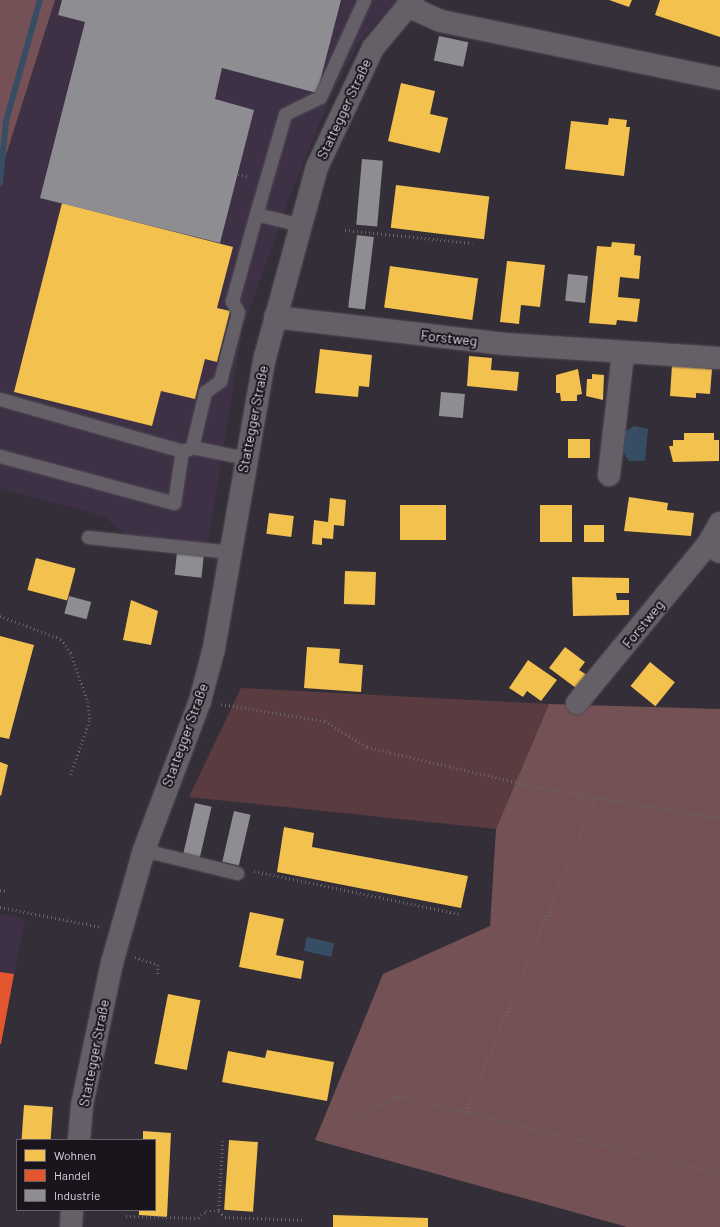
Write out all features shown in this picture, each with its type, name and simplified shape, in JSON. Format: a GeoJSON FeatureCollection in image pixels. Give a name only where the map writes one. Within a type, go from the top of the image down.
{"type":"FeatureCollection","features":[{"type":"Feature","properties":{"kind":"main road","name":"Stattegger Straße"},"geometry":{"type":"LineString","coordinates":[[79,1139],[90,1063],[121,930],[144,850],[200,701],[222,614],[246,458],[275,318],[317,167],[373,48],[410,3],[441,21],[720,79]]}},
{"type":"Feature","properties":{"kind":"main road","name":"Forstweg"},"geometry":{"type":"LineString","coordinates":[[275,318],[504,344],[623,354],[720,358]]}},
{"type":"Feature","properties":{"kind":"main road"},"geometry":{"type":"LineString","coordinates":[[609,475],[623,354]]}},
{"type":"Feature","properties":{"kind":"main road","name":"Forstweg"},"geometry":{"type":"LineString","coordinates":[[577,703],[714,548],[720,523]]}},
{"type":"Feature","properties":{"kind":"main road"},"geometry":{"type":"LineString","coordinates":[[71,1227],[72,1211]]}},
{"type":"Feature","properties":{"kind":"lane"},"geometry":{"type":"LineString","coordinates":[[0,456],[174,504],[187,449],[205,392],[220,381],[238,312],[232,301],[285,114],[320,97],[364,0]]}},
{"type":"Feature","properties":{"kind":"lane"},"geometry":{"type":"LineString","coordinates":[[256,214],[301,225]]}},
{"type":"Feature","properties":{"kind":"lane"},"geometry":{"type":"LineString","coordinates":[[0,399],[187,449],[246,458]]}},
{"type":"Feature","properties":{"kind":"lane"},"geometry":{"type":"LineString","coordinates":[[88,537],[231,552]]}},
{"type":"Feature","properties":{"kind":"lane"},"geometry":{"type":"LineString","coordinates":[[144,850],[237,874]]}},
{"type":"Feature","properties":{"kind":"path"},"geometry":{"type":"LineString","coordinates":[[345,230],[472,243]]}},
{"type":"Feature","properties":{"kind":"path"},"geometry":{"type":"LineString","coordinates":[[0,616],[61,639],[71,653],[88,702],[90,721],[70,776]]}},
{"type":"Feature","properties":{"kind":"path"},"geometry":{"type":"LineString","coordinates":[[200,701],[324,721],[367,747],[536,787],[720,818]]}},
{"type":"Feature","properties":{"kind":"path"},"geometry":{"type":"LineString","coordinates":[[466,1112],[595,797]]}},
{"type":"Feature","properties":{"kind":"path"},"geometry":{"type":"LineString","coordinates":[[237,874],[242,869],[459,914]]}},
{"type":"Feature","properties":{"kind":"path"},"geometry":{"type":"LineString","coordinates":[[0,890],[7,891]]}},
{"type":"Feature","properties":{"kind":"path"},"geometry":{"type":"LineString","coordinates":[[0,907],[121,930]]}},
{"type":"Feature","properties":{"kind":"path"},"geometry":{"type":"LineString","coordinates":[[127,955],[158,965],[158,975]]}},
{"type":"Feature","properties":{"kind":"path"},"geometry":{"type":"LineString","coordinates":[[352,1116],[399,1096],[720,1173]]}},
{"type":"Feature","properties":{"kind":"path"},"geometry":{"type":"LineString","coordinates":[[219,1211],[223,1141]]}},
{"type":"Feature","properties":{"kind":"path"},"geometry":{"type":"LineString","coordinates":[[126,1216],[198,1218],[206,1211],[219,1211],[225,1217],[305,1220]]}},
{"type":"Feature","properties":{"kind":"shaded area"},"geometry":{"type":"Polygon","coordinates":[[[0,0],[55,0],[0,174],[0,0]]]}},
{"type":"Feature","properties":{"kind":"shaded area"},"geometry":{"type":"Polygon","coordinates":[[[55,0],[400,0],[360,41],[329,100],[290,196],[242,331],[208,545],[125,534],[103,516],[0,488],[0,174],[55,0]]]}},
{"type":"Feature","properties":{"kind":"shaded area"},"geometry":{"type":"Polygon","coordinates":[[[241,688],[549,704],[496,829],[189,797],[241,688]]]}},
{"type":"Feature","properties":{"kind":"shaded area"},"geometry":{"type":"Polygon","coordinates":[[[549,704],[720,709],[720,1227],[627,1227],[315,1140],[383,974],[490,926],[496,829],[549,704]]]}},
{"type":"Feature","properties":{"kind":"shaded area"},"geometry":{"type":"Polygon","coordinates":[[[0,914],[25,919],[0,1048],[0,914]]]}},
{"type":"Feature","properties":{"kind":"water"},"geometry":{"type":"Polygon","coordinates":[[[634,426],[648,429],[645,461],[629,461],[623,452],[625,431],[634,426]]]}},
{"type":"Feature","properties":{"kind":"water"},"geometry":{"type":"Polygon","coordinates":[[[307,937],[334,943],[331,957],[304,951],[307,937]]]}},
{"type":"Feature","properties":{"kind":"building: Wohnen"},"geometry":{"type":"Polygon","coordinates":[[[609,0],[632,0],[629,7],[609,0]]]}},
{"type":"Feature","properties":{"kind":"building: Wohnen"},"geometry":{"type":"Polygon","coordinates":[[[660,0],[720,0],[720,37],[655,15],[660,0]]]}},
{"type":"Feature","properties":{"kind":"building: Wohnen"},"geometry":{"type":"Polygon","coordinates":[[[401,83],[435,91],[430,114],[448,118],[440,153],[388,141],[401,83]]]}},
{"type":"Feature","properties":{"kind":"building: Wohnen"},"geometry":{"type":"Polygon","coordinates":[[[609,118],[627,120],[626,127],[630,127],[624,176],[565,169],[571,121],[608,125],[609,118]]]}},
{"type":"Feature","properties":{"kind":"building: Wohnen"},"geometry":{"type":"Polygon","coordinates":[[[396,185],[489,196],[484,239],[391,228],[396,185]]]}},
{"type":"Feature","properties":{"kind":"building: Wohnen"},"geometry":{"type":"Polygon","coordinates":[[[62,203],[233,247],[217,308],[230,311],[217,362],[205,359],[195,399],[161,391],[152,426],[14,392],[62,203]]]}},
{"type":"Feature","properties":{"kind":"building: Wohnen"},"geometry":{"type":"Polygon","coordinates":[[[612,242],[635,244],[634,255],[641,256],[639,279],[620,277],[618,297],[640,299],[637,322],[617,320],[616,325],[589,323],[597,246],[611,247],[612,242]]]}},
{"type":"Feature","properties":{"kind":"building: Wohnen"},"geometry":{"type":"Polygon","coordinates":[[[507,261],[545,265],[540,307],[521,305],[519,324],[500,322],[507,261]]]}},
{"type":"Feature","properties":{"kind":"building: Wohnen"},"geometry":{"type":"Polygon","coordinates":[[[390,266],[478,278],[472,320],[384,308],[390,266]]]}},
{"type":"Feature","properties":{"kind":"building: Wohnen"},"geometry":{"type":"Polygon","coordinates":[[[320,349],[372,355],[369,387],[359,386],[358,397],[315,393],[320,349]]]}},
{"type":"Feature","properties":{"kind":"building: Wohnen"},"geometry":{"type":"Polygon","coordinates":[[[469,356],[492,358],[491,370],[519,372],[517,391],[467,386],[469,356]]]}},
{"type":"Feature","properties":{"kind":"building: Wohnen"},"geometry":{"type":"Polygon","coordinates":[[[672,365],[712,369],[710,394],[696,393],[696,398],[670,396],[672,365]]]}},
{"type":"Feature","properties":{"kind":"building: Wohnen"},"geometry":{"type":"Polygon","coordinates":[[[578,369],[582,394],[577,395],[577,401],[561,401],[560,393],[556,393],[556,375],[578,369]]]}},
{"type":"Feature","properties":{"kind":"building: Wohnen"},"geometry":{"type":"Polygon","coordinates":[[[592,374],[604,375],[603,400],[586,396],[587,379],[592,379],[592,374]]]}},
{"type":"Feature","properties":{"kind":"building: Wohnen"},"geometry":{"type":"Polygon","coordinates":[[[684,433],[714,433],[714,440],[719,440],[719,461],[673,462],[669,446],[673,446],[673,440],[684,440],[684,433]]]}},
{"type":"Feature","properties":{"kind":"building: Wohnen"},"geometry":{"type":"Polygon","coordinates":[[[568,439],[590,439],[590,458],[568,458],[568,439]]]}},
{"type":"Feature","properties":{"kind":"building: Wohnen"},"geometry":{"type":"Polygon","coordinates":[[[629,497],[668,503],[667,510],[694,513],[691,536],[624,531],[629,497]]]}},
{"type":"Feature","properties":{"kind":"building: Wohnen"},"geometry":{"type":"Polygon","coordinates":[[[330,498],[346,500],[344,526],[334,525],[333,539],[322,538],[322,545],[312,544],[314,520],[328,522],[330,498]]]}},
{"type":"Feature","properties":{"kind":"building: Wohnen"},"geometry":{"type":"Polygon","coordinates":[[[400,505],[446,505],[446,540],[400,540],[400,505]]]}},
{"type":"Feature","properties":{"kind":"building: Wohnen"},"geometry":{"type":"Polygon","coordinates":[[[540,505],[572,505],[572,542],[540,542],[540,505]]]}},
{"type":"Feature","properties":{"kind":"building: Wohnen"},"geometry":{"type":"Polygon","coordinates":[[[269,513],[294,516],[291,537],[266,534],[269,513]]]}},
{"type":"Feature","properties":{"kind":"building: Wohnen"},"geometry":{"type":"Polygon","coordinates":[[[584,525],[604,525],[604,542],[584,542],[584,525]]]}},
{"type":"Feature","properties":{"kind":"building: Wohnen"},"geometry":{"type":"Polygon","coordinates":[[[36,558],[76,569],[67,600],[27,590],[36,558]]]}},
{"type":"Feature","properties":{"kind":"building: Wohnen"},"geometry":{"type":"Polygon","coordinates":[[[345,571],[376,572],[375,605],[344,604],[345,571]]]}},
{"type":"Feature","properties":{"kind":"building: Wohnen"},"geometry":{"type":"Polygon","coordinates":[[[572,577],[629,578],[629,593],[616,593],[617,600],[629,600],[629,615],[573,616],[572,577]]]}},
{"type":"Feature","properties":{"kind":"building: Wohnen"},"geometry":{"type":"Polygon","coordinates":[[[131,600],[158,611],[151,645],[123,640],[131,600]]]}},
{"type":"Feature","properties":{"kind":"building: Wohnen"},"geometry":{"type":"Polygon","coordinates":[[[0,636],[34,645],[9,739],[0,737],[0,636]]]}},
{"type":"Feature","properties":{"kind":"building: Wohnen"},"geometry":{"type":"Polygon","coordinates":[[[307,647],[340,649],[339,663],[363,665],[361,692],[304,688],[307,647]]]}},
{"type":"Feature","properties":{"kind":"building: Wohnen"},"geometry":{"type":"Polygon","coordinates":[[[565,647],[585,662],[579,670],[590,677],[580,691],[549,668],[565,647]]]}},
{"type":"Feature","properties":{"kind":"building: Wohnen"},"geometry":{"type":"Polygon","coordinates":[[[528,660],[557,680],[541,701],[527,691],[523,697],[509,688],[528,660]]]}},
{"type":"Feature","properties":{"kind":"building: Wohnen"},"geometry":{"type":"Polygon","coordinates":[[[650,662],[675,682],[655,706],[630,686],[650,662]]]}},
{"type":"Feature","properties":{"kind":"building: Wohnen"},"geometry":{"type":"Polygon","coordinates":[[[0,762],[8,765],[1,796],[0,795],[0,762]]]}},
{"type":"Feature","properties":{"kind":"building: Wohnen"},"geometry":{"type":"Polygon","coordinates":[[[284,827],[314,833],[312,847],[468,876],[461,908],[277,872],[284,827]]]}},
{"type":"Feature","properties":{"kind":"building: Wohnen"},"geometry":{"type":"Polygon","coordinates":[[[250,912],[284,919],[276,955],[304,961],[301,979],[239,967],[250,912]]]}},
{"type":"Feature","properties":{"kind":"building: Wohnen"},"geometry":{"type":"Polygon","coordinates":[[[168,994],[200,1000],[187,1070],[154,1064],[168,994]]]}},
{"type":"Feature","properties":{"kind":"building: Wohnen"},"geometry":{"type":"Polygon","coordinates":[[[267,1050],[334,1062],[327,1101],[222,1082],[228,1051],[265,1058],[267,1050]]]}},
{"type":"Feature","properties":{"kind":"building: Wohnen"},"geometry":{"type":"Polygon","coordinates":[[[24,1105],[53,1107],[51,1139],[22,1139],[24,1105]]]}},
{"type":"Feature","properties":{"kind":"building: Wohnen"},"geometry":{"type":"Polygon","coordinates":[[[143,1131],[171,1133],[167,1217],[139,1215],[139,1211],[156,1211],[156,1139],[143,1139],[143,1131]]]}},
{"type":"Feature","properties":{"kind":"building: Wohnen"},"geometry":{"type":"Polygon","coordinates":[[[229,1140],[258,1142],[253,1212],[224,1210],[229,1140]]]}},
{"type":"Feature","properties":{"kind":"building: Wohnen"},"geometry":{"type":"Polygon","coordinates":[[[333,1215],[428,1218],[428,1227],[333,1227],[333,1215]]]}},
{"type":"Feature","properties":{"kind":"building: Handel"},"geometry":{"type":"Polygon","coordinates":[[[0,972],[14,974],[1,1044],[0,1044],[0,972]]]}},
{"type":"Feature","properties":{"kind":"building: Industrie"},"geometry":{"type":"Polygon","coordinates":[[[62,0],[341,0],[317,93],[222,68],[215,99],[254,110],[220,243],[40,198],[85,22],[58,15],[62,0]]]}},
{"type":"Feature","properties":{"kind":"building: Industrie"},"geometry":{"type":"Polygon","coordinates":[[[439,36],[468,42],[463,67],[434,60],[439,36]]]}},
{"type":"Feature","properties":{"kind":"building: Industrie"},"geometry":{"type":"Polygon","coordinates":[[[362,159],[383,161],[377,227],[356,225],[362,159]]]}},
{"type":"Feature","properties":{"kind":"building: Industrie"},"geometry":{"type":"Polygon","coordinates":[[[357,235],[374,237],[365,310],[348,307],[357,235]]]}},
{"type":"Feature","properties":{"kind":"building: Industrie"},"geometry":{"type":"Polygon","coordinates":[[[568,274],[588,276],[585,303],[565,301],[568,274]]]}},
{"type":"Feature","properties":{"kind":"building: Industrie"},"geometry":{"type":"Polygon","coordinates":[[[441,392],[465,394],[463,418],[439,416],[441,392]]]}},
{"type":"Feature","properties":{"kind":"building: Industrie"},"geometry":{"type":"Polygon","coordinates":[[[177,552],[204,555],[201,578],[175,575],[177,552]]]}},
{"type":"Feature","properties":{"kind":"building: Industrie"},"geometry":{"type":"Polygon","coordinates":[[[69,596],[91,602],[87,619],[64,613],[69,596]]]}},
{"type":"Feature","properties":{"kind":"building: Industrie"},"geometry":{"type":"Polygon","coordinates":[[[195,803],[212,807],[200,857],[183,854],[195,803]]]}},
{"type":"Feature","properties":{"kind":"building: Industrie"},"geometry":{"type":"Polygon","coordinates":[[[234,811],[251,815],[239,865],[222,862],[234,811]]]}},
{"type":"Feature","properties":{"kind":"waterway"},"geometry":{"type":"LineString","coordinates":[[0,183],[6,121],[40,0]]}}]}
